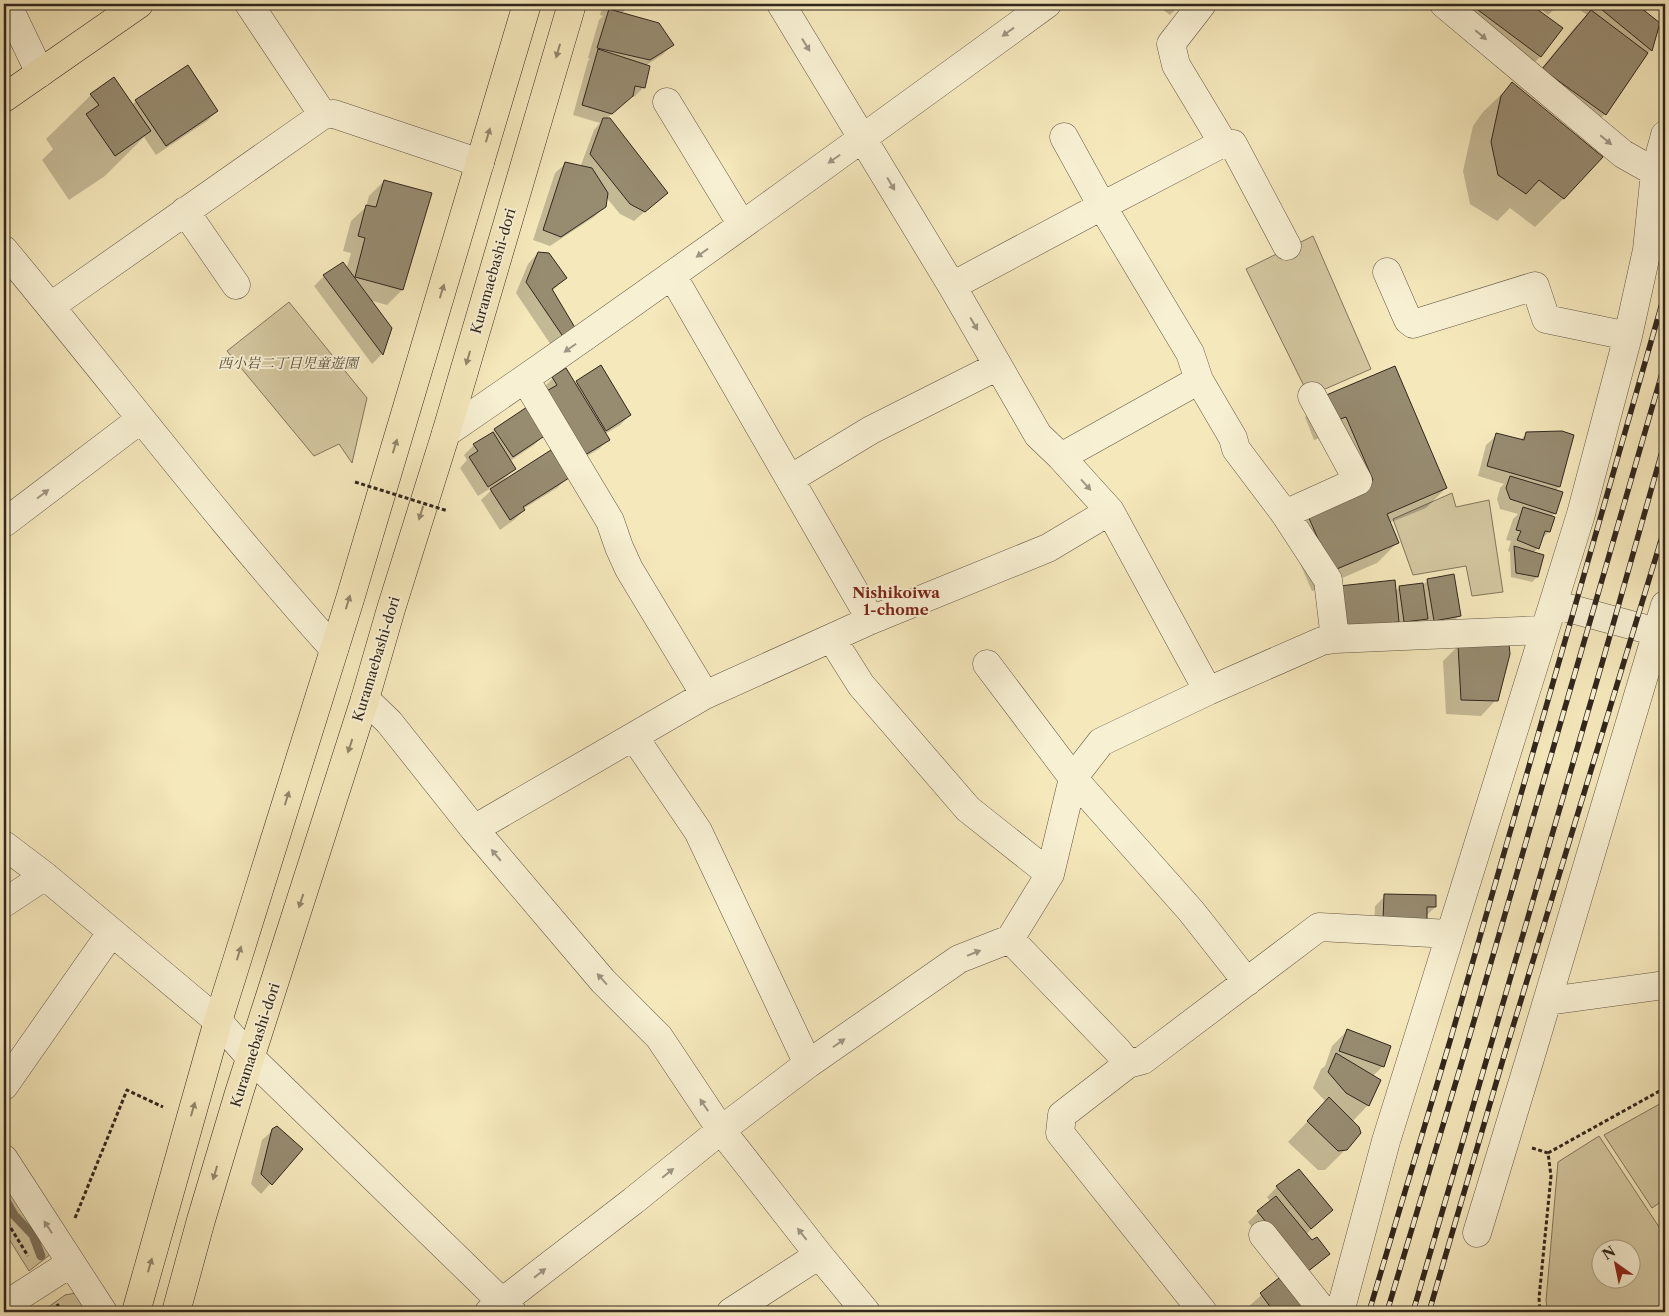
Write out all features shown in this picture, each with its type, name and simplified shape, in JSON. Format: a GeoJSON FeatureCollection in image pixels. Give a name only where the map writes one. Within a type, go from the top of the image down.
{"type":"FeatureCollection","features":[{"type":"Feature","properties":{"kind":"main road"},"geometry":{"type":"LineString","coordinates":[[4,98],[139,4]]}},
{"type":"Feature","properties":{"kind":"main road"},"geometry":{"type":"LineString","coordinates":[[136,1312],[218,1021],[334,648],[527,4]]}},
{"type":"Feature","properties":{"kind":"main road","name":"Kuramaebashi-dori"},"geometry":{"type":"LineString","coordinates":[[176,1312],[201,1220],[250,1057],[365,699],[391,608],[446,433],[572,4]]}},
{"type":"Feature","properties":{"kind":"street"},"geometry":{"type":"LineString","coordinates":[[7,4],[40,73]]}},
{"type":"Feature","properties":{"kind":"street"},"geometry":{"type":"LineString","coordinates":[[249,4],[323,115]]}},
{"type":"Feature","properties":{"kind":"street"},"geometry":{"type":"LineString","coordinates":[[781,4],[952,286],[1038,435],[1061,457],[1110,511],[1208,692]]}},
{"type":"Feature","properties":{"kind":"street"},"geometry":{"type":"LineString","coordinates":[[446,433],[672,275],[1048,4]]}},
{"type":"Feature","properties":{"kind":"street"},"geometry":{"type":"LineString","coordinates":[[1202,4],[1171,44],[1176,65],[1222,144]]}},
{"type":"Feature","properties":{"kind":"street"},"geometry":{"type":"LineString","coordinates":[[1444,4],[1623,154],[1660,173]]}},
{"type":"Feature","properties":{"kind":"street"},"geometry":{"type":"LineString","coordinates":[[667,102],[742,225]]}},
{"type":"Feature","properties":{"kind":"street"},"geometry":{"type":"LineString","coordinates":[[51,306],[323,115],[334,114],[480,163]]}},
{"type":"Feature","properties":{"kind":"street"},"geometry":{"type":"LineString","coordinates":[[1340,1312],[1386,1141],[1581,514],[1628,336],[1647,250],[1665,135]]}},
{"type":"Feature","properties":{"kind":"street"},"geometry":{"type":"LineString","coordinates":[[1064,137],[1102,206],[1190,353],[1199,380],[1233,438],[1236,449],[1285,514],[1328,580],[1335,639]]}},
{"type":"Feature","properties":{"kind":"street"},"geometry":{"type":"LineString","coordinates":[[952,286],[1222,144],[1233,144],[1286,246]]}},
{"type":"Feature","properties":{"kind":"street"},"geometry":{"type":"LineString","coordinates":[[185,211],[236,285]]}},
{"type":"Feature","properties":{"kind":"street"},"geometry":{"type":"LineString","coordinates":[[4,250],[301,612],[334,648]]}},
{"type":"Feature","properties":{"kind":"street"},"geometry":{"type":"LineString","coordinates":[[1387,272],[1408,320],[1413,324],[1536,286],[1546,319],[1628,336]]}},
{"type":"Feature","properties":{"kind":"street"},"geometry":{"type":"LineString","coordinates":[[672,275],[871,620]]}},
{"type":"Feature","properties":{"kind":"street"},"geometry":{"type":"LineString","coordinates":[[790,480],[871,430],[998,366]]}},
{"type":"Feature","properties":{"kind":"street"},"geometry":{"type":"LineString","coordinates":[[525,379],[610,521],[629,570],[705,695]]}},
{"type":"Feature","properties":{"kind":"street"},"geometry":{"type":"LineString","coordinates":[[1061,457],[1199,380]]}},
{"type":"Feature","properties":{"kind":"street"},"geometry":{"type":"LineString","coordinates":[[1285,514],[1358,482],[1312,396]]}},
{"type":"Feature","properties":{"kind":"street"},"geometry":{"type":"LineString","coordinates":[[4,523],[141,419]]}},
{"type":"Feature","properties":{"kind":"street"},"geometry":{"type":"LineString","coordinates":[[474,829],[705,695],[871,620],[1048,548],[1110,511]]}},
{"type":"Feature","properties":{"kind":"street"},"geometry":{"type":"LineString","coordinates":[[1553,604],[1657,632]]}},
{"type":"Feature","properties":{"kind":"street"},"geometry":{"type":"LineString","coordinates":[[1476,1233],[1548,1001],[1665,605]]}},
{"type":"Feature","properties":{"kind":"street"},"geometry":{"type":"LineString","coordinates":[[4,845],[45,876],[218,1021],[250,1057],[501,1309],[721,1130],[808,1064],[959,959],[1010,939],[1050,874],[1073,778],[1101,742],[1322,642],[1335,639],[1545,630]]}},
{"type":"Feature","properties":{"kind":"street"},"geometry":{"type":"LineString","coordinates":[[832,638],[861,685],[968,809],[1050,874]]}},
{"type":"Feature","properties":{"kind":"street"},"geometry":{"type":"LineString","coordinates":[[987,664],[1073,778],[1191,911],[1247,982]]}},
{"type":"Feature","properties":{"kind":"street"},"geometry":{"type":"LineString","coordinates":[[365,699],[389,722],[474,829],[603,981],[659,1037],[721,1130],[866,1312]]}},
{"type":"Feature","properties":{"kind":"street"},"geometry":{"type":"LineString","coordinates":[[634,737],[698,831],[808,1064]]}},
{"type":"Feature","properties":{"kind":"street"},"geometry":{"type":"LineString","coordinates":[[4,903],[45,876]]}},
{"type":"Feature","properties":{"kind":"street"},"geometry":{"type":"LineString","coordinates":[[1203,1312],[1060,1133],[1062,1115],[1128,1064],[1143,1060],[1319,928],[1450,934]]}},
{"type":"Feature","properties":{"kind":"street"},"geometry":{"type":"LineString","coordinates":[[4,1086],[111,933]]}},
{"type":"Feature","properties":{"kind":"street"},"geometry":{"type":"LineString","coordinates":[[1010,939],[1117,1050],[1128,1064]]}},
{"type":"Feature","properties":{"kind":"street"},"geometry":{"type":"LineString","coordinates":[[1548,1001],[1665,985]]}},
{"type":"Feature","properties":{"kind":"street"},"geometry":{"type":"LineString","coordinates":[[4,1159],[65,1261],[103,1312]]}},
{"type":"Feature","properties":{"kind":"street"},"geometry":{"type":"LineString","coordinates":[[1263,1235],[1324,1312]]}},
{"type":"Feature","properties":{"kind":"street"},"geometry":{"type":"LineString","coordinates":[[731,1312],[819,1255]]}},
{"type":"Feature","properties":{"kind":"street"},"geometry":{"type":"LineString","coordinates":[[4,1306],[65,1261]]}},
{"type":"Feature","properties":{"kind":"path"},"geometry":{"type":"LineString","coordinates":[[355,482],[448,511]]}},
{"type":"Feature","properties":{"kind":"path"},"geometry":{"type":"LineString","coordinates":[[1505,1140],[1548,1153],[1665,1088]]}},
{"type":"Feature","properties":{"kind":"path"},"geometry":{"type":"LineString","coordinates":[[65,1261],[127,1090],[168,1110]]}},
{"type":"Feature","properties":{"kind":"path"},"geometry":{"type":"LineString","coordinates":[[1540,1312],[1539,1298],[1551,1176],[1548,1153]]}},
{"type":"Feature","properties":{"kind":"green space"},"geometry":{"type":"Polygon","coordinates":[[[1313,236],[1371,369],[1309,396],[1246,269],[1313,236]]]}},
{"type":"Feature","properties":{"kind":"green space","name":"西小岩二丁目児童遊園"},"geometry":{"type":"Polygon","coordinates":[[[289,302],[367,398],[352,463],[339,444],[314,456],[227,351],[289,302]]]}},
{"type":"Feature","properties":{"kind":"green space"},"geometry":{"type":"Polygon","coordinates":[[[1452,493],[1456,507],[1489,500],[1503,592],[1472,596],[1466,566],[1413,575],[1393,519],[1452,493]]]}},
{"type":"Feature","properties":{"kind":"green space"},"geometry":{"type":"Polygon","coordinates":[[[1665,1101],[1665,1199],[1652,1208],[1604,1135],[1665,1101]]]}},
{"type":"Feature","properties":{"kind":"green space"},"geometry":{"type":"Polygon","coordinates":[[[1599,1136],[1665,1236],[1665,1312],[1548,1312],[1546,1301],[1558,1162],[1599,1136]]]}},
{"type":"Feature","properties":{"kind":"green space"},"geometry":{"type":"Polygon","coordinates":[[[4,1178],[51,1254],[29,1271],[4,1231],[4,1178]]]}},
{"type":"Feature","properties":{"kind":"green space"},"geometry":{"type":"Polygon","coordinates":[[[76,1293],[90,1312],[50,1312],[47,1308],[65,1295],[76,1293]]]}},
{"type":"Feature","properties":{"kind":"building"},"geometry":{"type":"Polygon","coordinates":[[[610,4],[632,4],[623,10],[610,4]]]}},
{"type":"Feature","properties":{"kind":"building"},"geometry":{"type":"Polygon","coordinates":[[[1470,4],[1530,4],[1563,28],[1541,57],[1470,4]]]}},
{"type":"Feature","properties":{"kind":"building"},"geometry":{"type":"Polygon","coordinates":[[[1595,4],[1636,4],[1660,23],[1652,51],[1595,4]]]}},
{"type":"Feature","properties":{"kind":"building"},"geometry":{"type":"Polygon","coordinates":[[[609,9],[659,23],[674,45],[650,60],[597,48],[609,9]]]}},
{"type":"Feature","properties":{"kind":"building"},"geometry":{"type":"Polygon","coordinates":[[[1591,10],[1648,53],[1606,115],[1542,69],[1591,10]]]}},
{"type":"Feature","properties":{"kind":"building"},"geometry":{"type":"Polygon","coordinates":[[[598,49],[650,66],[645,88],[635,86],[633,96],[612,114],[582,105],[598,49]]]}},
{"type":"Feature","properties":{"kind":"building"},"geometry":{"type":"Polygon","coordinates":[[[188,65],[218,111],[166,146],[135,100],[188,65]]]}},
{"type":"Feature","properties":{"kind":"building"},"geometry":{"type":"Polygon","coordinates":[[[114,77],[151,131],[115,156],[86,114],[99,105],[90,94],[114,77]]]}},
{"type":"Feature","properties":{"kind":"building"},"geometry":{"type":"Polygon","coordinates":[[[1512,82],[1603,157],[1564,199],[1539,180],[1526,194],[1498,175],[1491,142],[1501,96],[1512,82]]]}},
{"type":"Feature","properties":{"kind":"building"},"geometry":{"type":"Polygon","coordinates":[[[603,118],[610,118],[668,193],[645,212],[630,204],[590,154],[603,118]]]}},
{"type":"Feature","properties":{"kind":"building"},"geometry":{"type":"Polygon","coordinates":[[[565,162],[592,168],[608,193],[606,207],[561,237],[543,230],[565,162]]]}},
{"type":"Feature","properties":{"kind":"building"},"geometry":{"type":"Polygon","coordinates":[[[384,180],[432,193],[403,290],[355,277],[365,238],[358,236],[366,205],[376,207],[384,180]]]}},
{"type":"Feature","properties":{"kind":"building"},"geometry":{"type":"Polygon","coordinates":[[[538,252],[549,253],[567,278],[552,289],[577,331],[564,338],[526,282],[538,252]]]}},
{"type":"Feature","properties":{"kind":"building"},"geometry":{"type":"Polygon","coordinates":[[[343,262],[392,328],[383,355],[323,275],[343,262]]]}},
{"type":"Feature","properties":{"kind":"building"},"geometry":{"type":"Polygon","coordinates":[[[601,365],[631,415],[606,431],[576,381],[601,365]]]}},
{"type":"Feature","properties":{"kind":"building"},"geometry":{"type":"Polygon","coordinates":[[[1395,366],[1447,488],[1387,514],[1399,543],[1332,571],[1305,509],[1373,480],[1346,417],[1335,421],[1324,396],[1395,366]]]}},
{"type":"Feature","properties":{"kind":"building"},"geometry":{"type":"Polygon","coordinates":[[[566,368],[610,440],[585,455],[545,392],[557,385],[552,377],[566,368]]]}},
{"type":"Feature","properties":{"kind":"building"},"geometry":{"type":"Polygon","coordinates":[[[527,407],[546,435],[513,457],[494,429],[527,407]]]}},
{"type":"Feature","properties":{"kind":"building"},"geometry":{"type":"Polygon","coordinates":[[[1562,431],[1574,435],[1560,487],[1487,466],[1496,433],[1524,440],[1526,432],[1562,431]]]}},
{"type":"Feature","properties":{"kind":"building"},"geometry":{"type":"Polygon","coordinates":[[[493,432],[516,469],[488,487],[469,457],[478,451],[473,444],[493,432]]]}},
{"type":"Feature","properties":{"kind":"building"},"geometry":{"type":"Polygon","coordinates":[[[551,450],[569,478],[523,507],[525,510],[510,520],[490,489],[551,450]]]}},
{"type":"Feature","properties":{"kind":"building"},"geometry":{"type":"Polygon","coordinates":[[[1510,476],[1563,492],[1556,514],[1510,499],[1506,488],[1510,476]]]}},
{"type":"Feature","properties":{"kind":"building"},"geometry":{"type":"Polygon","coordinates":[[[1523,507],[1555,517],[1550,532],[1545,531],[1539,549],[1517,540],[1521,531],[1516,530],[1523,507]]]}},
{"type":"Feature","properties":{"kind":"building"},"geometry":{"type":"Polygon","coordinates":[[[1514,546],[1544,555],[1538,577],[1516,573],[1514,546]]]}},
{"type":"Feature","properties":{"kind":"building"},"geometry":{"type":"Polygon","coordinates":[[[1454,574],[1461,616],[1434,621],[1427,579],[1454,574]]]}},
{"type":"Feature","properties":{"kind":"building"},"geometry":{"type":"Polygon","coordinates":[[[1395,580],[1399,622],[1344,627],[1339,586],[1395,580]]]}},
{"type":"Feature","properties":{"kind":"building"},"geometry":{"type":"Polygon","coordinates":[[[1423,583],[1428,619],[1404,622],[1399,586],[1423,583]]]}},
{"type":"Feature","properties":{"kind":"building"},"geometry":{"type":"Polygon","coordinates":[[[1509,644],[1510,654],[1498,701],[1461,700],[1458,645],[1509,644]]]}},
{"type":"Feature","properties":{"kind":"building"},"geometry":{"type":"Polygon","coordinates":[[[1384,894],[1436,895],[1436,907],[1427,907],[1427,923],[1383,921],[1384,894]]]}},
{"type":"Feature","properties":{"kind":"building"},"geometry":{"type":"Polygon","coordinates":[[[1347,1029],[1391,1046],[1384,1067],[1339,1051],[1347,1029]]]}},
{"type":"Feature","properties":{"kind":"building"},"geometry":{"type":"Polygon","coordinates":[[[1336,1053],[1381,1080],[1369,1106],[1346,1093],[1328,1072],[1336,1053]]]}},
{"type":"Feature","properties":{"kind":"building"},"geometry":{"type":"Polygon","coordinates":[[[1329,1097],[1359,1127],[1361,1133],[1347,1150],[1338,1151],[1307,1121],[1329,1097]]]}},
{"type":"Feature","properties":{"kind":"building"},"geometry":{"type":"Polygon","coordinates":[[[277,1126],[303,1149],[272,1185],[261,1174],[272,1129],[277,1126]]]}},
{"type":"Feature","properties":{"kind":"building"},"geometry":{"type":"Polygon","coordinates":[[[1299,1169],[1333,1210],[1311,1229],[1276,1186],[1299,1169]]]}},
{"type":"Feature","properties":{"kind":"building"},"geometry":{"type":"Polygon","coordinates":[[[1276,1196],[1312,1240],[1317,1237],[1330,1254],[1307,1272],[1257,1211],[1276,1196]]]}},
{"type":"Feature","properties":{"kind":"building"},"geometry":{"type":"Polygon","coordinates":[[[1279,1278],[1307,1312],[1274,1312],[1260,1293],[1279,1278]]]}},
{"type":"Feature","properties":{"kind":"waterway"},"geometry":{"type":"LineString","coordinates":[[4,1197],[14,1215],[33,1235],[41,1256]]}},
{"type":"Feature","properties":{"kind":"railway"},"geometry":{"type":"LineString","coordinates":[[1369,1312],[1450,1041],[1665,293]]}},
{"type":"Feature","properties":{"kind":"railway"},"geometry":{"type":"LineString","coordinates":[[1387,1312],[1467,1045],[1665,363]]}},
{"type":"Feature","properties":{"kind":"railway"},"geometry":{"type":"LineString","coordinates":[[1413,1312],[1665,441]]}},
{"type":"Feature","properties":{"kind":"railway"},"geometry":{"type":"LineString","coordinates":[[1429,1312],[1504,1056],[1665,527]]}},
{"type":"Feature","properties":{"kind":"district","name":"Nishikoiwa 1-chome"},"geometry":{"type":"Point","coordinates":[896,602]}}]}
